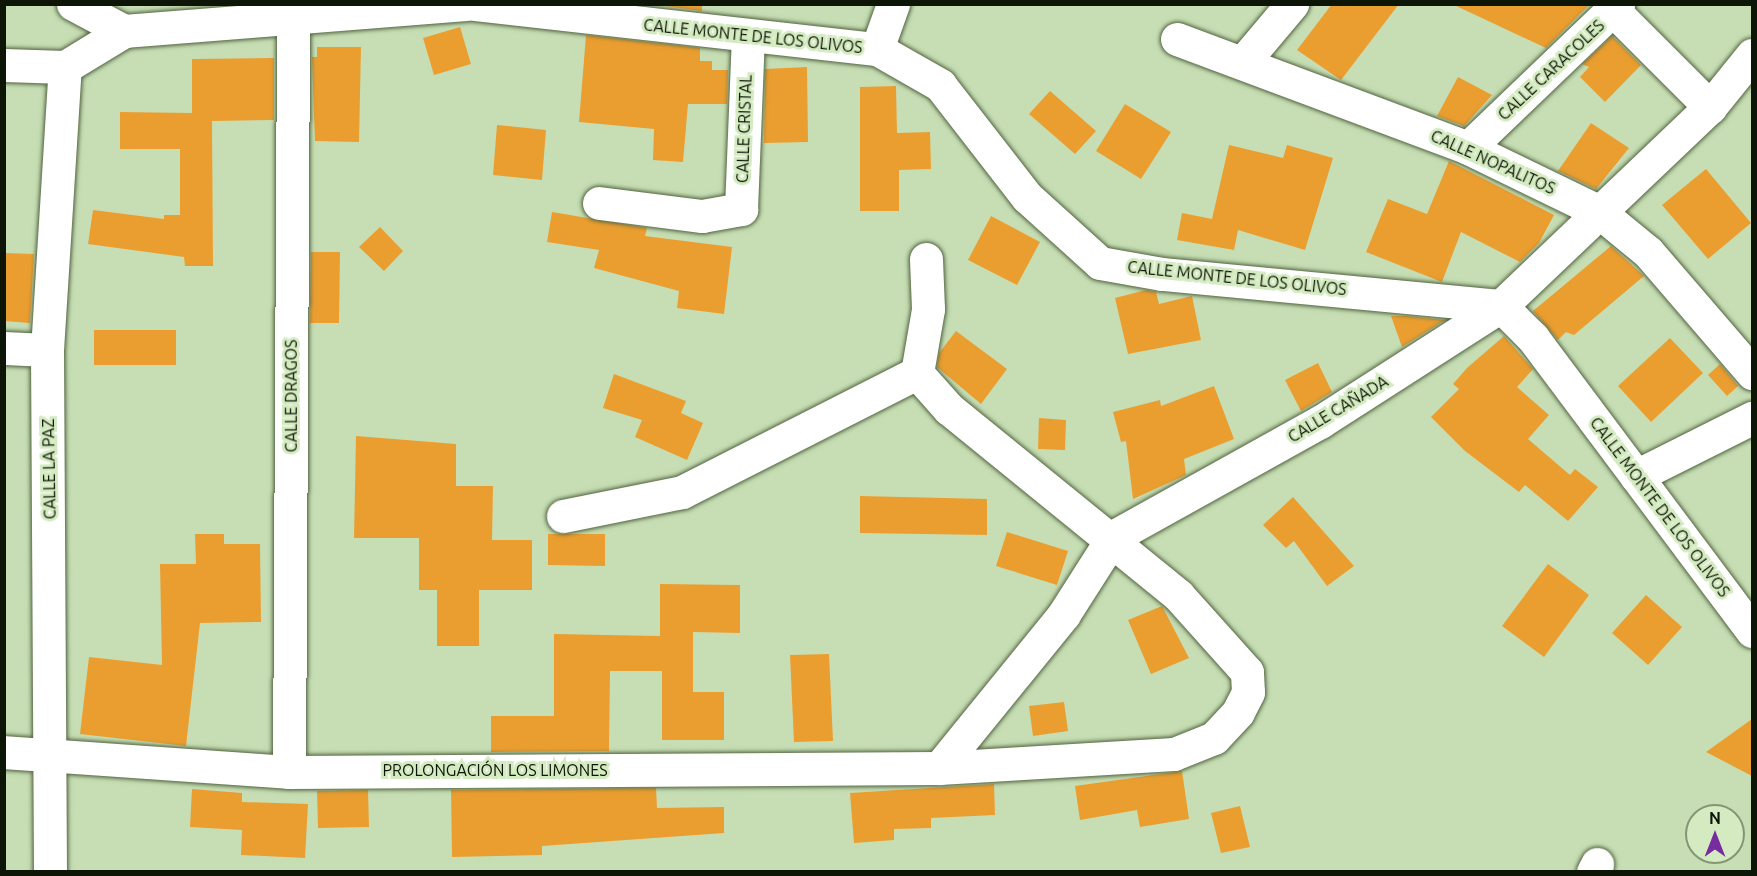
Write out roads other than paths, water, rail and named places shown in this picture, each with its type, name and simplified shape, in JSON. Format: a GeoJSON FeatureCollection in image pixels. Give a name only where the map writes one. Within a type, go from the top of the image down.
{"type":"FeatureCollection","features":[{"type":"Feature","properties":{"kind":"street"},"geometry":{"type":"LineString","coordinates":[[73,4],[124,31]]}},
{"type":"Feature","properties":{"kind":"street"},"geometry":{"type":"LineString","coordinates":[[4,65],[65,68],[124,31],[293,21],[386,9],[465,4]]}},
{"type":"Feature","properties":{"kind":"street","name":"CALLE MONTE DE LOS OLIVOS"},"geometry":{"type":"LineString","coordinates":[[474,4],[748,37],[877,49],[940,85],[1027,197],[1100,263],[1162,274],[1501,306],[1533,338],[1752,631]]}},
{"type":"Feature","properties":{"kind":"street"},"geometry":{"type":"LineString","coordinates":[[877,49],[893,4]]}},
{"type":"Feature","properties":{"kind":"street"},"geometry":{"type":"LineString","coordinates":[[1244,61],[1292,4]]}},
{"type":"Feature","properties":{"kind":"street","name":"CALLE CARACOLES"},"geometry":{"type":"LineString","coordinates":[[1468,148],[1616,8],[1710,107]]}},
{"type":"Feature","properties":{"kind":"street","name":"CALLE DRAGOS"},"geometry":{"type":"LineString","coordinates":[[289,772],[293,21]]}},
{"type":"Feature","properties":{"kind":"street","name":"CALLE CRISTAL"},"geometry":{"type":"LineString","coordinates":[[598,203],[702,216],[741,209],[748,37]]}},
{"type":"Feature","properties":{"kind":"street","name":"CALLE NOPALITOS"},"geometry":{"type":"LineString","coordinates":[[1177,39],[1244,61],[1468,148],[1598,211],[1648,252],[1752,373]]}},
{"type":"Feature","properties":{"kind":"street","name":"CALLE CAÑADA"},"geometry":{"type":"LineString","coordinates":[[939,768],[1064,614],[1113,537],[1320,422],[1501,306],[1598,211],[1710,107],[1752,55]]}},
{"type":"Feature","properties":{"kind":"street","name":"CALLE LA PAZ"},"geometry":{"type":"LineString","coordinates":[[50,872],[53,755],[47,350],[65,68]]}},
{"type":"Feature","properties":{"kind":"street"},"geometry":{"type":"LineString","coordinates":[[563,516],[682,492],[916,373],[928,309],[926,259]]}},
{"type":"Feature","properties":{"kind":"street"},"geometry":{"type":"LineString","coordinates":[[4,348],[47,350]]}},
{"type":"Feature","properties":{"kind":"street","name":"PROLONGACIÓN LOS LIMONES"},"geometry":{"type":"LineString","coordinates":[[4,752],[289,772],[939,768],[1174,754],[1214,738],[1238,712],[1248,692],[1247,672],[1178,595],[1113,537],[1020,468],[949,409],[916,373]]}},
{"type":"Feature","properties":{"kind":"street"},"geometry":{"type":"LineString","coordinates":[[1636,476],[1752,418]]}}]}
